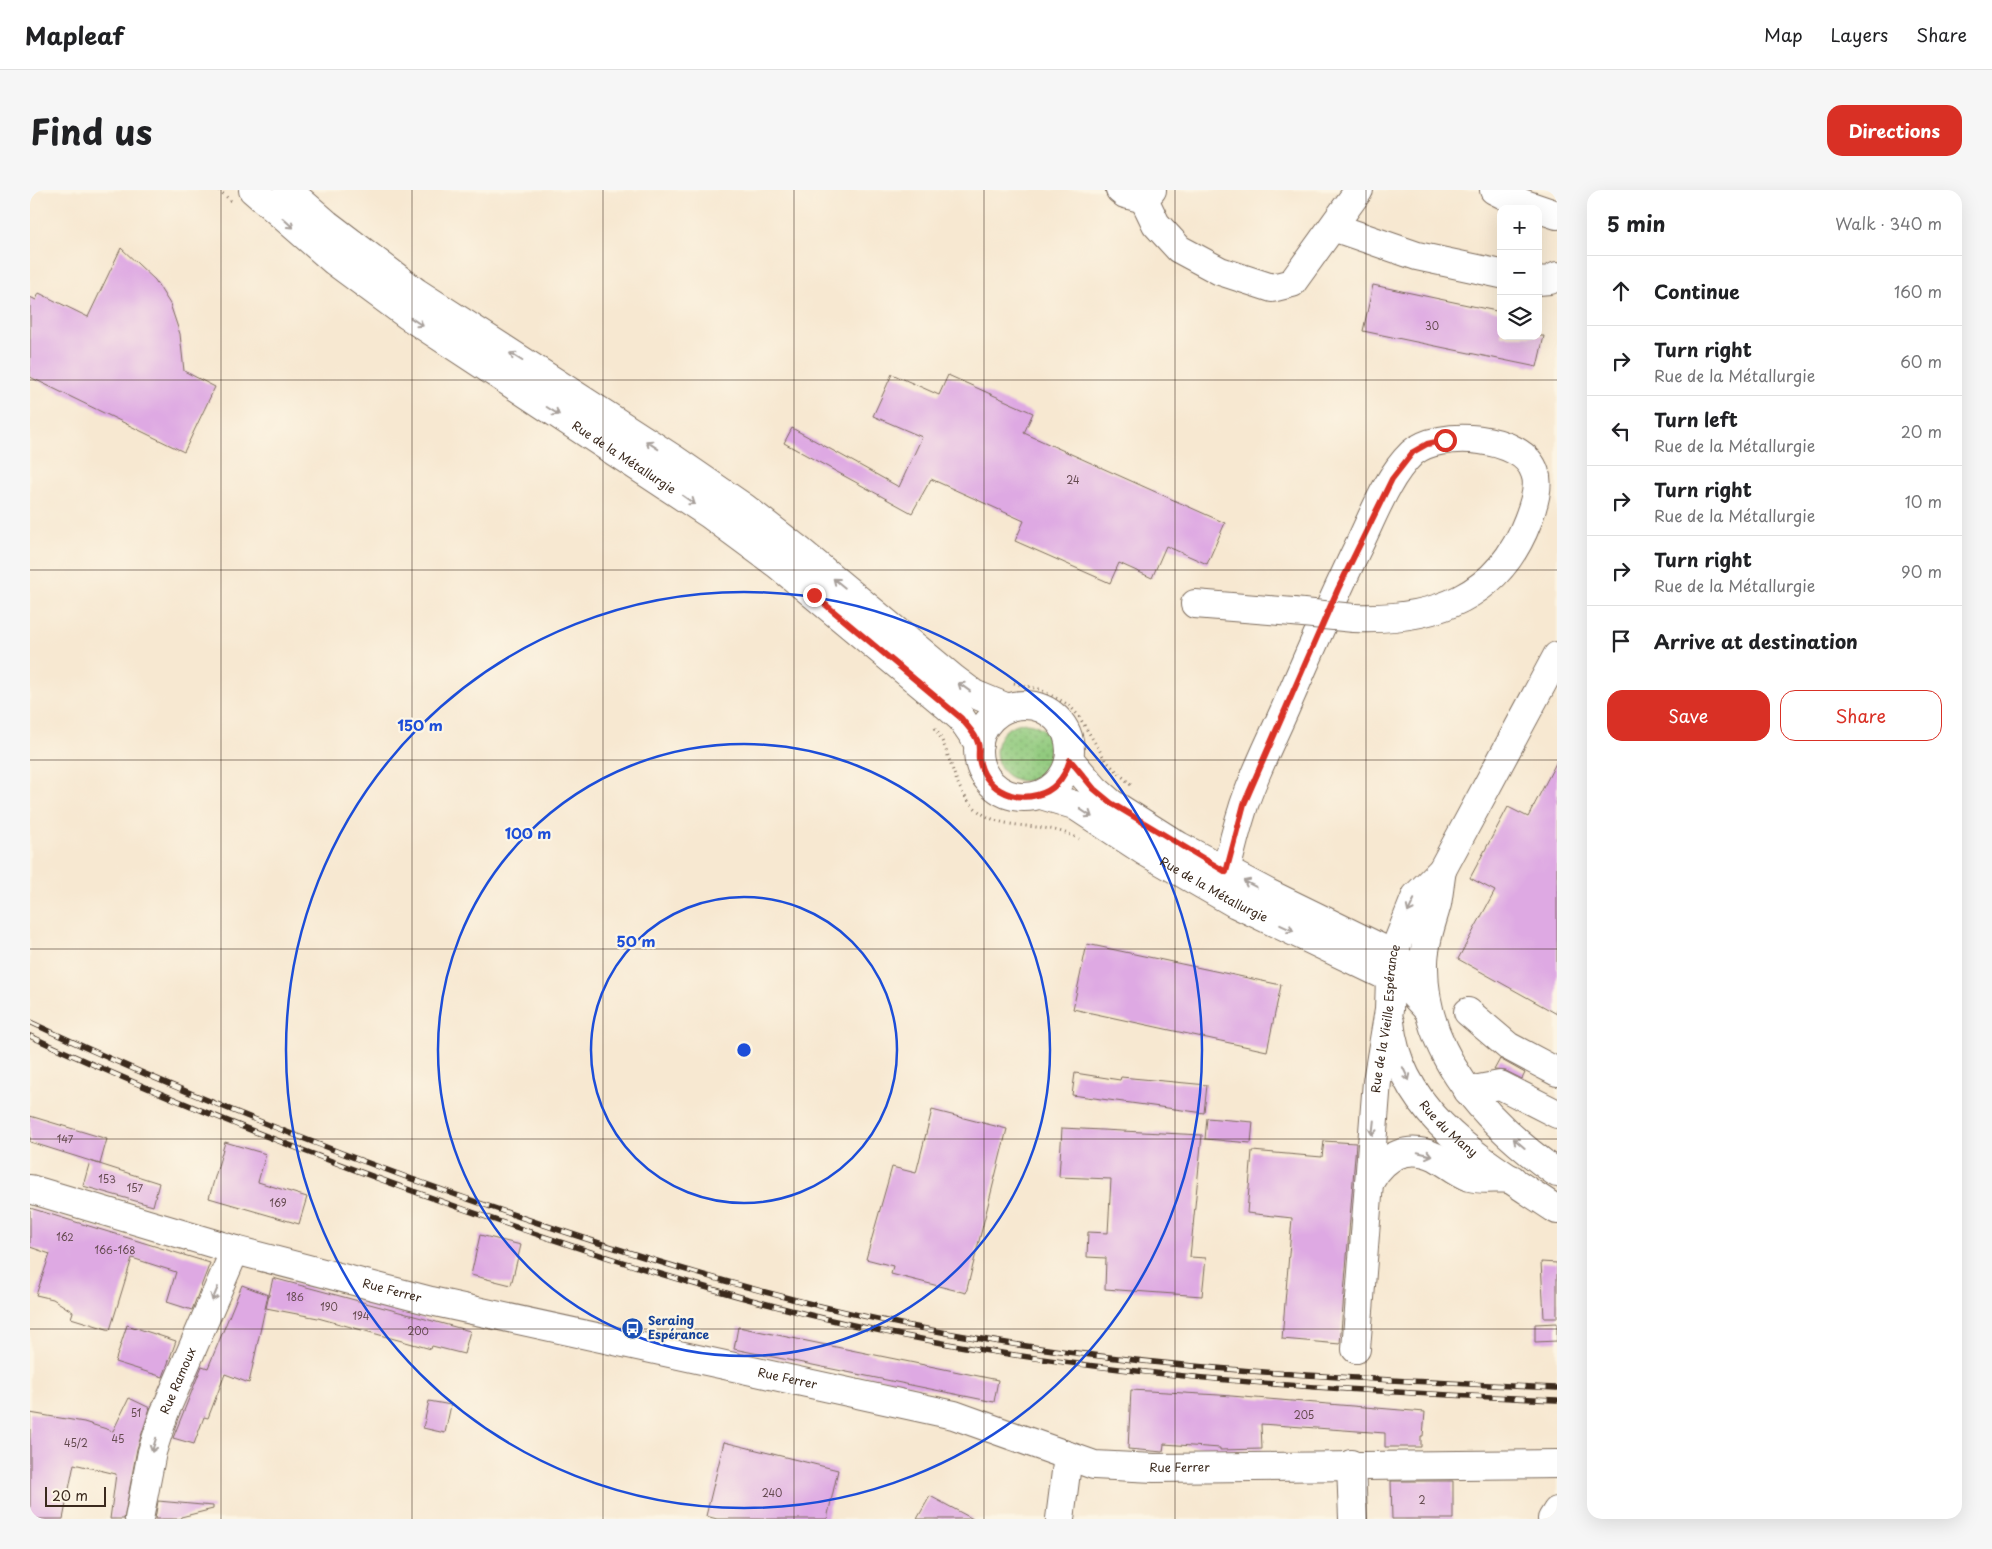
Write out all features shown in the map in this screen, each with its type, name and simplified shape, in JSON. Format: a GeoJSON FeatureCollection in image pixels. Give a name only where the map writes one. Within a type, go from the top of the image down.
{"type":"FeatureCollection","features":[{"type":"Feature","properties":{"kind":"street","name":"Rue de la Métallurgie"},"geometry":{"type":"LineString","coordinates":[[288,190],[327,224],[416,292],[674,459],[745,508],[800,550],[974,694],[1008,708],[1021,705],[1035,706],[1048,712],[1059,721],[1067,732],[1070,760],[1094,789],[1111,803],[1226,872],[1392,966]]}},
{"type":"Feature","properties":{"kind":"street"},"geometry":{"type":"LineString","coordinates":[[1139,193],[1156,224],[1179,249],[1220,271],[1272,288],[1292,282],[1359,190]]}},
{"type":"Feature","properties":{"kind":"street"},"geometry":{"type":"LineString","coordinates":[[1494,190],[1516,201],[1557,214]]}},
{"type":"Feature","properties":{"kind":"street","name":"Rue de la Métallurgie"},"geometry":{"type":"LineString","coordinates":[[244,198],[407,315],[663,482],[778,565],[961,718],[979,744],[978,758],[983,771],[990,782],[1001,791],[1027,798],[1041,794],[1074,805],[1144,851],[1236,904],[1392,966]]}},
{"type":"Feature","properties":{"kind":"street"},"geometry":{"type":"LineString","coordinates":[[1332,227],[1417,256],[1497,273]]}},
{"type":"Feature","properties":{"kind":"street"},"geometry":{"type":"LineString","coordinates":[[1542,281],[1550,280],[1557,276]]}},
{"type":"Feature","properties":{"kind":"street"},"geometry":{"type":"LineString","coordinates":[[1195,604],[1293,612],[1354,618],[1386,619],[1431,612],[1473,594],[1503,567],[1518,542],[1532,511],[1536,489],[1536,474],[1529,461],[1516,450],[1497,443],[1445,440],[1427,444],[1413,452],[1392,479],[1338,589],[1244,804],[1226,872]]}},
{"type":"Feature","properties":{"kind":"street","name":"Rue de la Vieille Espérance"},"geometry":{"type":"LineString","coordinates":[[1356,1349],[1371,1180],[1370,1163],[1377,1082],[1389,1010],[1392,966],[1416,896],[1442,870],[1549,691],[1557,656]]}},
{"type":"Feature","properties":{"kind":"street"},"geometry":{"type":"LineString","coordinates":[[979,744],[988,722],[1008,708]]}},
{"type":"Feature","properties":{"kind":"street"},"geometry":{"type":"LineString","coordinates":[[1041,794],[1060,781],[1070,760]]}},
{"type":"Feature","properties":{"kind":"street","name":"Rue de la Vieille Espérance"},"geometry":{"type":"LineString","coordinates":[[1427,1008],[1424,962],[1442,870]]}},
{"type":"Feature","properties":{"kind":"street"},"geometry":{"type":"LineString","coordinates":[[1392,966],[1405,964],[1412,993],[1427,1008],[1432,1029],[1468,1091],[1505,1131],[1557,1173]]}},
{"type":"Feature","properties":{"kind":"street","name":"Rue du Many"},"geometry":{"type":"LineString","coordinates":[[1389,1010],[1391,1030],[1402,1064],[1427,1110],[1460,1144],[1557,1210]]}},
{"type":"Feature","properties":{"kind":"street"},"geometry":{"type":"LineString","coordinates":[[1468,1012],[1508,1046],[1557,1072]]}},
{"type":"Feature","properties":{"kind":"street"},"geometry":{"type":"LineString","coordinates":[[1468,1091],[1500,1085],[1557,1114]]}},
{"type":"Feature","properties":{"kind":"street"},"geometry":{"type":"LineString","coordinates":[[1371,1180],[1384,1162],[1396,1155],[1407,1152],[1436,1158],[1474,1178],[1512,1179]]}},
{"type":"Feature","properties":{"kind":"street","name":"Rue Ferrer"},"geometry":{"type":"LineString","coordinates":[[30,1189],[235,1250],[472,1311],[946,1413],[1094,1465],[1130,1468],[1351,1464],[1557,1464]]}},
{"type":"Feature","properties":{"kind":"street","name":"Rue Ramoux"},"geometry":{"type":"LineString","coordinates":[[139,1519],[152,1452],[164,1414],[235,1250]]}},
{"type":"Feature","properties":{"kind":"street"},"geometry":{"type":"LineString","coordinates":[[1060,1519],[1068,1456]]}},
{"type":"Feature","properties":{"kind":"street"},"geometry":{"type":"LineString","coordinates":[[1351,1464],[1353,1519]]}},
{"type":"Feature","properties":{"kind":"street"},"geometry":{"type":"LineString","coordinates":[[1552,1519],[1557,1511]]}},
{"type":"Feature","properties":{"kind":"path"},"geometry":{"type":"LineString","coordinates":[[219,190],[244,198]]}},
{"type":"Feature","properties":{"kind":"path"},"geometry":{"type":"LineString","coordinates":[[930,722],[944,744],[954,775],[964,794],[972,805],[985,816],[1002,824],[1053,828],[1066,832],[1086,844]]}},
{"type":"Feature","properties":{"kind":"green space"},"geometry":{"type":"Polygon","coordinates":[[[1019,723],[1031,723],[1046,731],[1054,746],[1054,758],[1046,773],[1031,781],[1019,781],[1004,773],[996,758],[996,746],[1004,731],[1019,723]]]}},
{"type":"Feature","properties":{"kind":"building"},"geometry":{"type":"Polygon","coordinates":[[[121,248],[155,280],[170,304],[180,334],[184,371],[215,387],[184,452],[30,377],[30,297],[36,300],[39,293],[88,317],[121,248]]]}},
{"type":"Feature","properties":{"kind":"building"},"geometry":{"type":"Polygon","coordinates":[[[1373,285],[1497,311],[1497,340],[1542,340],[1542,336],[1544,336],[1537,367],[1363,331],[1373,285]]]}},
{"type":"Feature","properties":{"kind":"building"},"geometry":{"type":"Polygon","coordinates":[[[892,374],[939,395],[948,375],[1033,413],[1024,433],[1225,523],[1207,564],[1166,546],[1152,578],[1119,563],[1110,583],[1015,541],[1024,521],[931,479],[912,513],[784,443],[792,428],[899,487],[922,437],[873,416],[892,374]]]}},
{"type":"Feature","properties":{"kind":"building"},"geometry":{"type":"Polygon","coordinates":[[[1557,761],[1557,1014],[1458,959],[1495,891],[1470,878],[1508,807],[1528,817],[1557,761]]]}},
{"type":"Feature","properties":{"kind":"building"},"geometry":{"type":"Polygon","coordinates":[[[1087,944],[1281,985],[1267,1051],[1073,1009],[1087,944]]]}},
{"type":"Feature","properties":{"kind":"building"},"geometry":{"type":"Polygon","coordinates":[[[1500,1059],[1525,1073],[1522,1079],[1506,1071],[1494,1070],[1500,1059]]]}},
{"type":"Feature","properties":{"kind":"building"},"geometry":{"type":"Polygon","coordinates":[[[1075,1073],[1120,1080],[1121,1077],[1207,1085],[1204,1113],[1072,1095],[1075,1073]]]}},
{"type":"Feature","properties":{"kind":"building"},"geometry":{"type":"Polygon","coordinates":[[[932,1110],[1007,1129],[966,1293],[891,1274],[893,1266],[866,1259],[892,1167],[916,1173],[932,1110]]]}},
{"type":"Feature","properties":{"kind":"building"},"geometry":{"type":"Polygon","coordinates":[[[30,1116],[107,1139],[100,1164],[30,1142],[30,1116]]]}},
{"type":"Feature","properties":{"kind":"building"},"geometry":{"type":"Polygon","coordinates":[[[1207,1118],[1253,1122],[1251,1143],[1205,1139],[1207,1118]]]}},
{"type":"Feature","properties":{"kind":"building"},"geometry":{"type":"Polygon","coordinates":[[[1062,1128],[1202,1135],[1190,1257],[1206,1258],[1202,1296],[1105,1289],[1106,1258],[1087,1257],[1088,1232],[1108,1233],[1111,1179],[1059,1177],[1062,1128]]]}},
{"type":"Feature","properties":{"kind":"building"},"geometry":{"type":"Polygon","coordinates":[[[1324,1141],[1356,1143],[1340,1344],[1282,1339],[1292,1218],[1247,1213],[1252,1151],[1322,1157],[1324,1141]]]}},
{"type":"Feature","properties":{"kind":"building"},"geometry":{"type":"Polygon","coordinates":[[[225,1142],[266,1154],[258,1182],[307,1197],[299,1224],[209,1198],[225,1142]]]}},
{"type":"Feature","properties":{"kind":"building"},"geometry":{"type":"Polygon","coordinates":[[[90,1161],[159,1183],[153,1206],[83,1186],[90,1161]]]}},
{"type":"Feature","properties":{"kind":"building"},"geometry":{"type":"Polygon","coordinates":[[[30,1208],[210,1263],[192,1310],[167,1302],[176,1272],[132,1258],[110,1330],[71,1318],[73,1312],[53,1299],[36,1295],[50,1254],[30,1247],[30,1208]]]}},
{"type":"Feature","properties":{"kind":"building"},"geometry":{"type":"Polygon","coordinates":[[[480,1235],[521,1245],[511,1285],[471,1275],[480,1235]]]}},
{"type":"Feature","properties":{"kind":"building"},"geometry":{"type":"Polygon","coordinates":[[[1541,1262],[1557,1263],[1557,1318],[1544,1318],[1541,1262]]]}},
{"type":"Feature","properties":{"kind":"building"},"geometry":{"type":"Polygon","coordinates":[[[273,1278],[470,1331],[464,1354],[432,1346],[431,1349],[318,1318],[266,1308],[273,1278]]]}},
{"type":"Feature","properties":{"kind":"building"},"geometry":{"type":"Polygon","coordinates":[[[242,1285],[268,1295],[249,1383],[225,1374],[208,1418],[204,1417],[194,1444],[173,1438],[202,1366],[208,1368],[242,1285]]]}},
{"type":"Feature","properties":{"kind":"building"},"geometry":{"type":"Polygon","coordinates":[[[1557,1323],[1557,1341],[1535,1342],[1535,1324],[1557,1323]]]}},
{"type":"Feature","properties":{"kind":"building"},"geometry":{"type":"Polygon","coordinates":[[[127,1325],[176,1341],[163,1377],[115,1362],[127,1325]]]}},
{"type":"Feature","properties":{"kind":"building"},"geometry":{"type":"Polygon","coordinates":[[[738,1327],[998,1380],[994,1402],[734,1349],[738,1327]]]}},
{"type":"Feature","properties":{"kind":"building"},"geometry":{"type":"Polygon","coordinates":[[[1131,1390],[1219,1395],[1425,1412],[1423,1436],[1421,1436],[1421,1447],[1385,1447],[1385,1433],[1261,1424],[1262,1449],[1220,1450],[1220,1448],[1164,1444],[1163,1452],[1128,1449],[1131,1390]]]}},
{"type":"Feature","properties":{"kind":"building"},"geometry":{"type":"Polygon","coordinates":[[[129,1398],[150,1408],[137,1449],[124,1519],[110,1519],[116,1474],[74,1464],[63,1519],[30,1519],[30,1413],[84,1422],[113,1431],[129,1398]]]}},
{"type":"Feature","properties":{"kind":"building"},"geometry":{"type":"Polygon","coordinates":[[[429,1401],[451,1405],[445,1433],[423,1428],[429,1401]]]}},
{"type":"Feature","properties":{"kind":"building"},"geometry":{"type":"Polygon","coordinates":[[[724,1442],[838,1470],[827,1519],[717,1519],[706,1516],[724,1442]]]}},
{"type":"Feature","properties":{"kind":"building"},"geometry":{"type":"Polygon","coordinates":[[[1391,1481],[1453,1481],[1453,1519],[1392,1519],[1391,1481]]]}},
{"type":"Feature","properties":{"kind":"building"},"geometry":{"type":"Polygon","coordinates":[[[930,1496],[973,1519],[917,1519],[930,1496]]]}},
{"type":"Feature","properties":{"kind":"building"},"geometry":{"type":"Polygon","coordinates":[[[158,1501],[213,1506],[213,1509],[181,1517],[180,1519],[155,1519],[158,1501]]]}},
{"type":"Feature","properties":{"kind":"railway"},"geometry":{"type":"LineString","coordinates":[[30,1022],[83,1047],[245,1116],[410,1178],[643,1257],[764,1292],[824,1307],[947,1333],[1099,1356],[1251,1371],[1557,1388]]}},
{"type":"Feature","properties":{"kind":"railway"},"geometry":{"type":"LineString","coordinates":[[30,1036],[137,1084],[246,1128],[466,1210],[644,1269],[825,1319],[948,1344],[1099,1367],[1328,1388],[1557,1400]]}},
{"type":"Feature","properties":{"kind":"place","name":"Seraing Espérance"},"geometry":{"type":"Point","coordinates":[632,1328]}},
{"type":"Feature","properties":{"kind":"route"},"geometry":{"type":"LineString","coordinates":[[814,595],[907,675],[961,718],[979,744],[978,758],[983,771],[990,782],[1001,791],[1027,798],[1041,794],[1051,789],[1060,781],[1070,760],[1094,789],[1111,803],[1179,846],[1226,872],[1244,804],[1302,668],[1392,479],[1413,452],[1427,444],[1445,440]]}}]}
